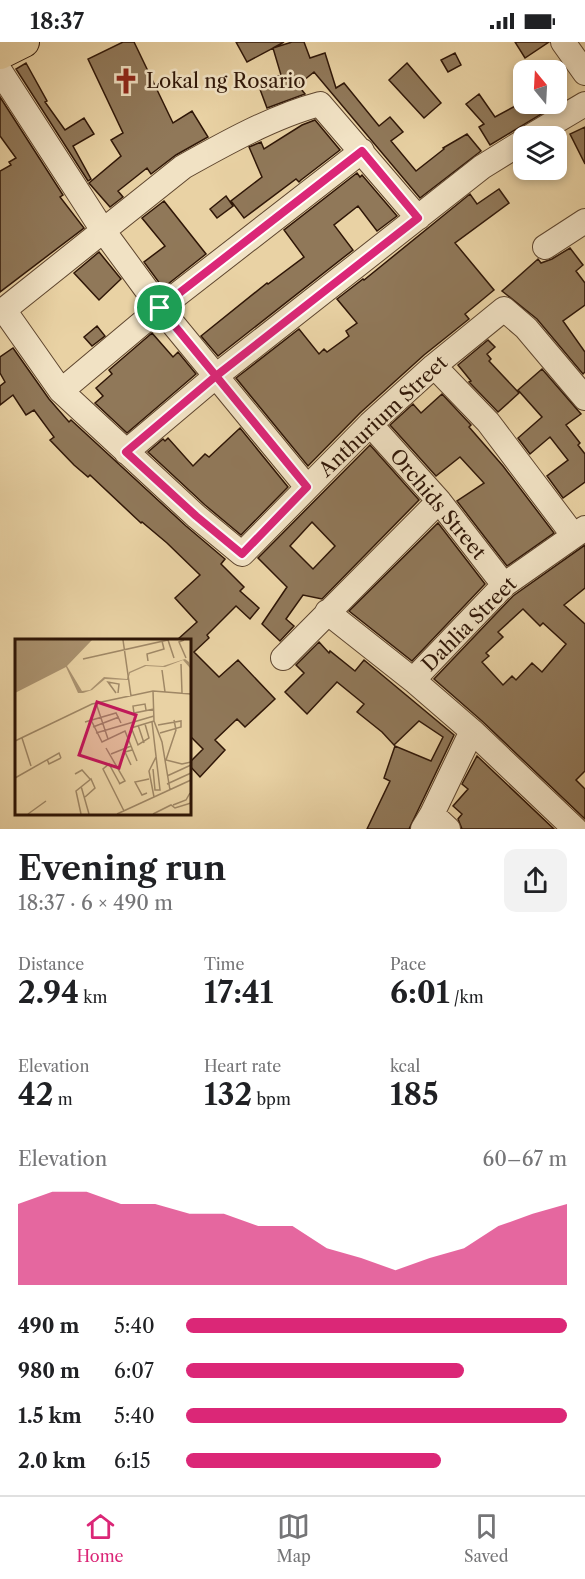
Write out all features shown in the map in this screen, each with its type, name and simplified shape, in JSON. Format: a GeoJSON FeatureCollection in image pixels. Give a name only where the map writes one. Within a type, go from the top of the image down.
{"type":"FeatureCollection","features":[{"type":"Feature","properties":{"kind":"main road"},"geometry":{"type":"LineString","coordinates":[[0,54],[24,42]]}},
{"type":"Feature","properties":{"kind":"street"},"geometry":{"type":"LineString","coordinates":[[563,42],[585,73]]}},
{"type":"Feature","properties":{"kind":"street"},"geometry":{"type":"LineString","coordinates":[[0,71],[102,229],[160,308],[307,487]]}},
{"type":"Feature","properties":{"kind":"street"},"geometry":{"type":"LineString","coordinates":[[418,218],[320,104],[300,109],[183,166],[2,311],[61,391],[126,452],[216,376],[418,218],[482,167],[513,148]]}},
{"type":"Feature","properties":{"kind":"street"},"geometry":{"type":"LineString","coordinates":[[548,126],[585,104]]}},
{"type":"Feature","properties":{"kind":"street"},"geometry":{"type":"LineString","coordinates":[[61,391],[160,308],[362,151]]}},
{"type":"Feature","properties":{"kind":"street"},"geometry":{"type":"LineString","coordinates":[[545,247],[581,232]]}},
{"type":"Feature","properties":{"kind":"street","name":"Anthurium Street"},"geometry":{"type":"LineString","coordinates":[[126,452],[196,516],[242,554],[370,424],[434,366],[504,309],[526,328],[585,398]]}},
{"type":"Feature","properties":{"kind":"street"},"geometry":{"type":"LineString","coordinates":[[434,366],[488,422],[579,532]]}},
{"type":"Feature","properties":{"kind":"street","name":"Orchids Street"},"geometry":{"type":"LineString","coordinates":[[370,424],[439,501],[504,585]]}},
{"type":"Feature","properties":{"kind":"street"},"geometry":{"type":"LineString","coordinates":[[283,658],[439,501]]}},
{"type":"Feature","properties":{"kind":"street","name":"Dahlia Street"},"geometry":{"type":"LineString","coordinates":[[413,680],[504,585],[579,532]]}},
{"type":"Feature","properties":{"kind":"street"},"geometry":{"type":"LineString","coordinates":[[327,612],[413,680],[472,731],[575,829]]}},
{"type":"Feature","properties":{"kind":"street"},"geometry":{"type":"LineString","coordinates":[[434,824],[472,731]]}},
{"type":"Feature","properties":{"kind":"building"},"geometry":{"type":"Polygon","coordinates":[[[123,42],[134,42],[173,123],[192,111],[208,137],[176,155],[151,174],[147,168],[118,191],[123,197],[110,207],[89,183],[121,156],[111,140],[123,133],[88,59],[123,42]]]}},
{"type":"Feature","properties":{"kind":"building"},"geometry":{"type":"Polygon","coordinates":[[[236,42],[284,42],[247,62],[236,42]]]}},
{"type":"Feature","properties":{"kind":"building"},"geometry":{"type":"Polygon","coordinates":[[[292,42],[304,42],[310,58],[325,53],[336,88],[344,83],[379,126],[390,117],[403,132],[391,141],[416,171],[443,148],[467,134],[481,151],[420,198],[314,72],[298,85],[305,94],[267,108],[258,84],[281,75],[273,48],[292,42]]]}},
{"type":"Feature","properties":{"kind":"building"},"geometry":{"type":"Polygon","coordinates":[[[515,42],[549,42],[525,58],[515,42]]]}},
{"type":"Feature","properties":{"kind":"building"},"geometry":{"type":"Polygon","coordinates":[[[455,53],[461,65],[448,72],[441,60],[455,53]]]}},
{"type":"Feature","properties":{"kind":"building"},"geometry":{"type":"Polygon","coordinates":[[[26,63],[47,101],[45,102],[65,130],[84,118],[94,134],[73,146],[91,179],[88,181],[16,69],[26,63]]]}},
{"type":"Feature","properties":{"kind":"building"},"geometry":{"type":"Polygon","coordinates":[[[407,63],[441,103],[424,118],[389,80],[407,63]]]}},
{"type":"Feature","properties":{"kind":"building"},"geometry":{"type":"Polygon","coordinates":[[[479,94],[495,117],[513,107],[513,114],[541,114],[522,126],[513,126],[513,131],[490,145],[479,127],[484,124],[466,104],[479,94]]]}},
{"type":"Feature","properties":{"kind":"building"},"geometry":{"type":"Polygon","coordinates":[[[0,97],[63,195],[60,197],[84,228],[0,292],[0,171],[11,165],[9,162],[16,158],[0,136],[0,97]]]}},
{"type":"Feature","properties":{"kind":"building"},"geometry":{"type":"Polygon","coordinates":[[[315,120],[340,150],[299,182],[296,179],[244,218],[231,201],[262,177],[249,147],[261,142],[264,149],[302,125],[315,120]]]}},
{"type":"Feature","properties":{"kind":"building"},"geometry":{"type":"Polygon","coordinates":[[[585,127],[585,164],[570,134],[585,127]]]}},
{"type":"Feature","properties":{"kind":"building"},"geometry":{"type":"Polygon","coordinates":[[[357,173],[360,177],[362,175],[397,216],[377,231],[358,206],[334,225],[353,250],[218,356],[201,336],[267,283],[304,257],[284,230],[357,173]]]}},
{"type":"Feature","properties":{"kind":"building"},"geometry":{"type":"Polygon","coordinates":[[[499,189],[509,203],[455,243],[494,290],[465,314],[469,319],[424,355],[360,413],[308,466],[236,378],[299,329],[319,354],[324,349],[327,352],[349,336],[346,331],[357,323],[337,299],[364,280],[470,194],[477,204],[499,189]]]}},
{"type":"Feature","properties":{"kind":"building"},"geometry":{"type":"Polygon","coordinates":[[[226,196],[233,206],[217,218],[210,209],[226,196]]]}},
{"type":"Feature","properties":{"kind":"building"},"geometry":{"type":"Polygon","coordinates":[[[164,201],[206,254],[163,288],[144,262],[165,246],[142,218],[164,201]]]}},
{"type":"Feature","properties":{"kind":"building"},"geometry":{"type":"Polygon","coordinates":[[[570,248],[583,265],[576,271],[585,283],[585,305],[563,321],[585,352],[585,372],[583,374],[537,319],[502,291],[538,259],[541,263],[570,248]]]}},
{"type":"Feature","properties":{"kind":"building"},"geometry":{"type":"Polygon","coordinates":[[[99,252],[121,279],[99,300],[74,273],[99,252]]]}},
{"type":"Feature","properties":{"kind":"building"},"geometry":{"type":"Polygon","coordinates":[[[97,326],[105,336],[92,346],[84,337],[97,326]]]}},
{"type":"Feature","properties":{"kind":"building"},"geometry":{"type":"Polygon","coordinates":[[[152,333],[173,357],[178,352],[196,374],[127,433],[95,403],[103,396],[96,388],[112,374],[109,370],[152,333]]]}},
{"type":"Feature","properties":{"kind":"building"},"geometry":{"type":"Polygon","coordinates":[[[488,340],[495,347],[487,354],[491,359],[489,361],[519,393],[498,412],[469,382],[471,381],[458,365],[488,340]]]}},
{"type":"Feature","properties":{"kind":"building"},"geometry":{"type":"Polygon","coordinates":[[[13,348],[49,399],[69,422],[71,420],[225,559],[221,564],[244,587],[240,591],[259,608],[250,619],[236,606],[207,635],[209,638],[194,652],[219,677],[238,660],[275,699],[245,727],[237,719],[215,740],[225,750],[200,777],[190,766],[190,762],[203,749],[190,736],[190,639],[178,639],[197,622],[175,598],[200,575],[90,475],[88,477],[74,465],[50,440],[54,437],[34,410],[26,415],[13,395],[0,405],[0,386],[5,382],[0,373],[0,357],[13,348]]]}},
{"type":"Feature","properties":{"kind":"building"},"geometry":{"type":"Polygon","coordinates":[[[542,369],[581,414],[566,425],[580,443],[578,445],[585,454],[585,482],[563,498],[547,476],[568,460],[550,437],[530,454],[518,438],[542,417],[518,390],[542,369]]]}},
{"type":"Feature","properties":{"kind":"building"},"geometry":{"type":"Polygon","coordinates":[[[442,394],[471,425],[469,427],[503,466],[554,533],[507,566],[457,501],[484,483],[460,457],[436,476],[390,425],[413,404],[421,413],[442,394]]]}},
{"type":"Feature","properties":{"kind":"building"},"geometry":{"type":"Polygon","coordinates":[[[240,428],[288,487],[241,535],[148,452],[163,439],[165,441],[168,438],[193,466],[205,454],[209,457],[240,428]]]}},
{"type":"Feature","properties":{"kind":"building"},"geometry":{"type":"Polygon","coordinates":[[[370,445],[419,500],[322,599],[303,595],[286,619],[294,626],[280,641],[262,624],[287,587],[258,558],[370,445]],[[312,522],[290,546],[313,569],[335,546],[312,522]]]}},
{"type":"Feature","properties":{"kind":"building"},"geometry":{"type":"Polygon","coordinates":[[[438,523],[485,584],[412,661],[349,611],[438,523]]]}},
{"type":"Feature","properties":{"kind":"building"},"geometry":{"type":"Polygon","coordinates":[[[585,545],[585,588],[564,605],[585,624],[585,771],[576,780],[585,789],[585,819],[482,721],[434,679],[513,596],[585,545]],[[523,609],[498,632],[503,637],[486,653],[489,656],[482,662],[503,685],[512,676],[516,680],[532,663],[542,672],[566,644],[543,623],[540,626],[523,609]]]}},
{"type":"Feature","properties":{"kind":"building"},"geometry":{"type":"Polygon","coordinates":[[[319,642],[329,653],[330,651],[355,671],[364,660],[454,735],[409,829],[367,829],[390,781],[384,778],[395,746],[431,761],[443,737],[419,721],[394,745],[357,712],[364,704],[337,682],[307,714],[285,692],[304,673],[296,665],[319,642]]]}},
{"type":"Feature","properties":{"kind":"building"},"geometry":{"type":"Polygon","coordinates":[[[477,756],[554,829],[462,829],[458,819],[462,814],[453,806],[468,789],[462,784],[477,756]]]}},
{"type":"Feature","properties":{"kind":"place","name":"Lokal ng Rosario"},"geometry":{"type":"Point","coordinates":[126,81]}},
{"type":"Feature","properties":{"kind":"route"},"geometry":{"type":"LineString","coordinates":[[160,308],[216,376],[126,452],[196,516],[242,554],[307,487],[216,376],[418,218],[362,151],[160,308]]}}]}
